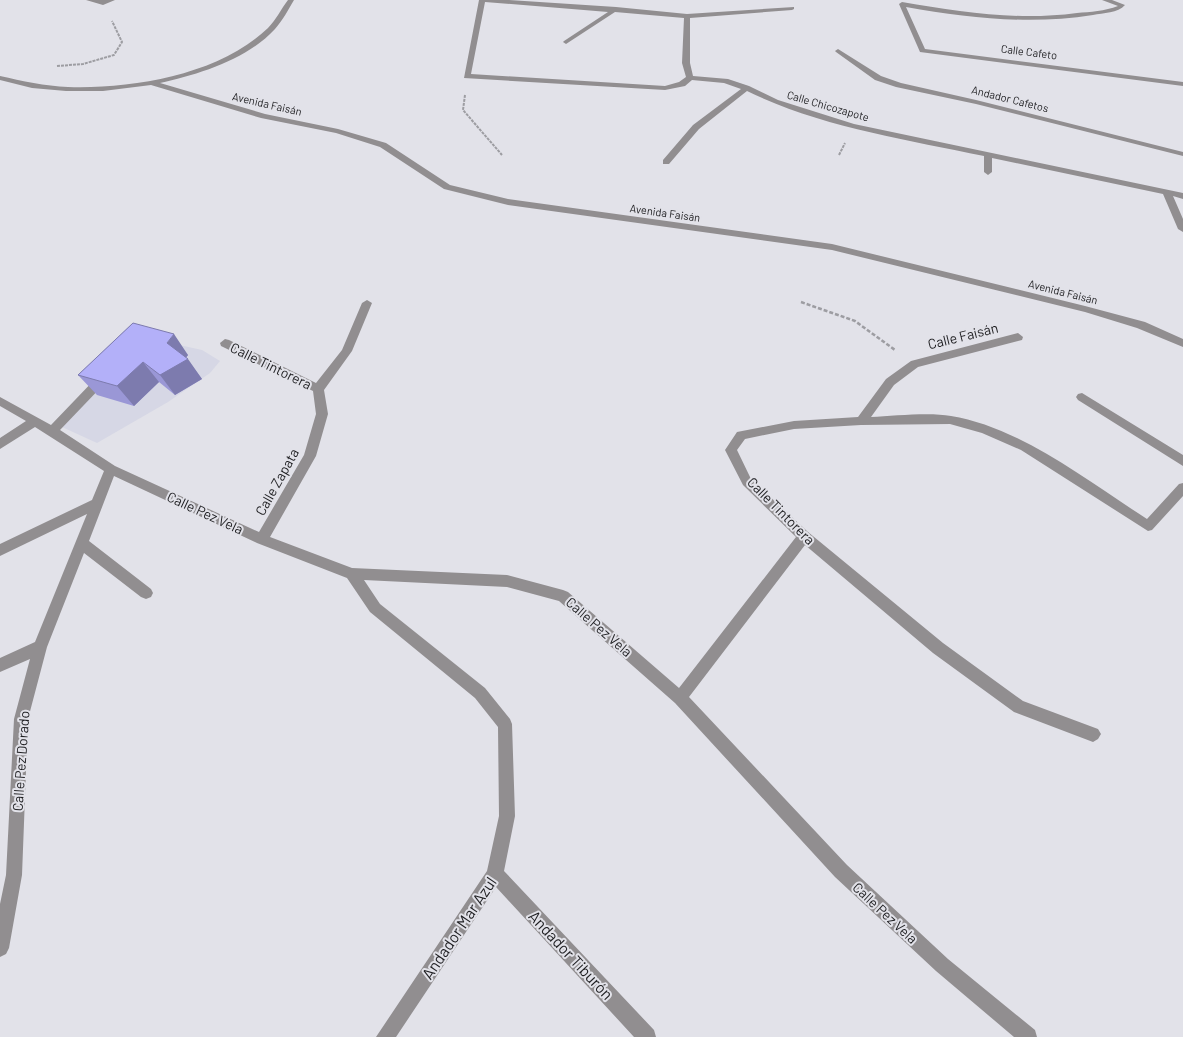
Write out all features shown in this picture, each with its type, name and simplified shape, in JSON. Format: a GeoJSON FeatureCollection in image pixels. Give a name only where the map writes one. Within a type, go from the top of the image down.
{"type":"FeatureCollection","features":[{"type":"Feature","properties":{"kind":"street"},"geometry":{"type":"LineString","coordinates":[[88,0],[103,3],[112,0]]}},
{"type":"Feature","properties":{"kind":"street"},"geometry":{"type":"LineString","coordinates":[[0,78],[56,89],[101,89],[154,84],[209,66],[246,49],[270,30],[291,0]]}},
{"type":"Feature","properties":{"kind":"street"},"geometry":{"type":"LineString","coordinates":[[467,76],[484,0],[687,16],[792,8]]}},
{"type":"Feature","properties":{"kind":"street"},"geometry":{"type":"LineString","coordinates":[[522,2],[529,0]]}},
{"type":"Feature","properties":{"kind":"street","name":"Calle Cafeto"},"geometry":{"type":"LineString","coordinates":[[1105,0],[1122,5],[1119,8],[1106,11],[1037,18],[988,18],[902,4],[922,50],[1183,84]]}},
{"type":"Feature","properties":{"kind":"street"},"geometry":{"type":"LineString","coordinates":[[566,42],[616,9]]}},
{"type":"Feature","properties":{"kind":"street"},"geometry":{"type":"LineString","coordinates":[[687,16],[686,63],[690,78]]}},
{"type":"Feature","properties":{"kind":"street","name":"Andador Cafetos"},"geometry":{"type":"LineString","coordinates":[[838,51],[878,78],[899,85],[986,104],[1183,154]]}},
{"type":"Feature","properties":{"kind":"street","name":"Calle Chicozapote"},"geometry":{"type":"LineString","coordinates":[[467,76],[665,88],[682,84],[690,78],[725,81],[746,88],[775,102],[852,126],[1183,196]]}},
{"type":"Feature","properties":{"kind":"street","name":"Avenida Faisán"},"geometry":{"type":"LineString","coordinates":[[154,84],[264,116],[338,131],[383,144],[447,187],[508,202],[832,247],[1085,309],[1141,325],[1183,343]]}},
{"type":"Feature","properties":{"kind":"street"},"geometry":{"type":"LineString","coordinates":[[666,162],[696,127],[746,88]]}},
{"type":"Feature","properties":{"kind":"street"},"geometry":{"type":"LineString","coordinates":[[988,154],[988,172]]}},
{"type":"Feature","properties":{"kind":"street"},"geometry":{"type":"LineString","coordinates":[[1167,193],[1183,229]]}},
{"type":"Feature","properties":{"kind":"street"},"geometry":{"type":"LineString","coordinates":[[318,389],[347,351],[367,303]]}},
{"type":"Feature","properties":{"kind":"street","name":"Calle Faisán"},"geometry":{"type":"LineString","coordinates":[[862,420],[890,382],[915,364],[1018,337]]}},
{"type":"Feature","properties":{"kind":"street","name":"Calle Tintorera"},"geometry":{"type":"LineString","coordinates":[[225,343],[318,389]]}},
{"type":"Feature","properties":{"kind":"street"},"geometry":{"type":"LineString","coordinates":[[52,431],[112,370]]}},
{"type":"Feature","properties":{"kind":"street","name":"Calle Zapata"},"geometry":{"type":"LineString","coordinates":[[262,539],[310,456],[322,414],[318,389]]}},
{"type":"Feature","properties":{"kind":"street"},"geometry":{"type":"LineString","coordinates":[[1082,398],[1183,462]]}},
{"type":"Feature","properties":{"kind":"street","name":"Calle Pez Vela"},"geometry":{"type":"LineString","coordinates":[[0,401],[33,422],[52,431],[111,469],[262,539],[352,574],[506,581],[563,596],[680,698],[841,871],[942,965],[1028,1037]]}},
{"type":"Feature","properties":{"kind":"street","name":"Calle Tintorera"},"geometry":{"type":"LineString","coordinates":[[1093,734],[1020,707],[938,648],[804,536],[748,482],[731,450],[741,434],[794,425],[862,420],[950,420],[985,429],[1025,447],[1148,526],[1183,488]]}},
{"type":"Feature","properties":{"kind":"street"},"geometry":{"type":"LineString","coordinates":[[0,444],[33,422]]}},
{"type":"Feature","properties":{"kind":"street","name":"Calle Pez Dorado"},"geometry":{"type":"LineString","coordinates":[[0,948],[14,875],[22,719],[40,647],[111,469]]}},
{"type":"Feature","properties":{"kind":"street"},"geometry":{"type":"LineString","coordinates":[[0,550],[96,504]]}},
{"type":"Feature","properties":{"kind":"street"},"geometry":{"type":"LineString","coordinates":[[680,698],[804,536]]}},
{"type":"Feature","properties":{"kind":"street"},"geometry":{"type":"LineString","coordinates":[[81,543],[146,593]]}},
{"type":"Feature","properties":{"kind":"street","name":"Andador Mar Azul"},"geometry":{"type":"LineString","coordinates":[[352,574],[375,608],[480,693],[505,724],[507,816],[495,874],[385,1037]]}},
{"type":"Feature","properties":{"kind":"street"},"geometry":{"type":"LineString","coordinates":[[0,665],[40,647]]}},
{"type":"Feature","properties":{"kind":"street","name":"Andador Tiburón"},"geometry":{"type":"LineString","coordinates":[[495,874],[648,1037]]}},
{"type":"Feature","properties":{"kind":"path"},"geometry":{"type":"LineString","coordinates":[[56,66],[83,64],[114,54],[122,42],[103,3]]}},
{"type":"Feature","properties":{"kind":"path"},"geometry":{"type":"LineString","coordinates":[[467,76],[463,110],[502,155]]}},
{"type":"Feature","properties":{"kind":"path","name":"Calle Faisán"},"geometry":{"type":"LineString","coordinates":[[801,302],[855,321],[915,364]]}},
{"type":"Feature","properties":{"kind":"shaded area"},"geometry":{"type":"Polygon","coordinates":[[[152,339],[202,350],[220,361],[210,373],[168,402],[97,443],[62,427],[147,340],[152,339]]]}},
{"type":"Feature","properties":{"kind":"building"},"geometry":{"type":"Polygon","coordinates":[[[133,323],[174,334],[167,343],[188,359],[160,375],[143,362],[117,386],[78,375],[133,323]]]}}]}
